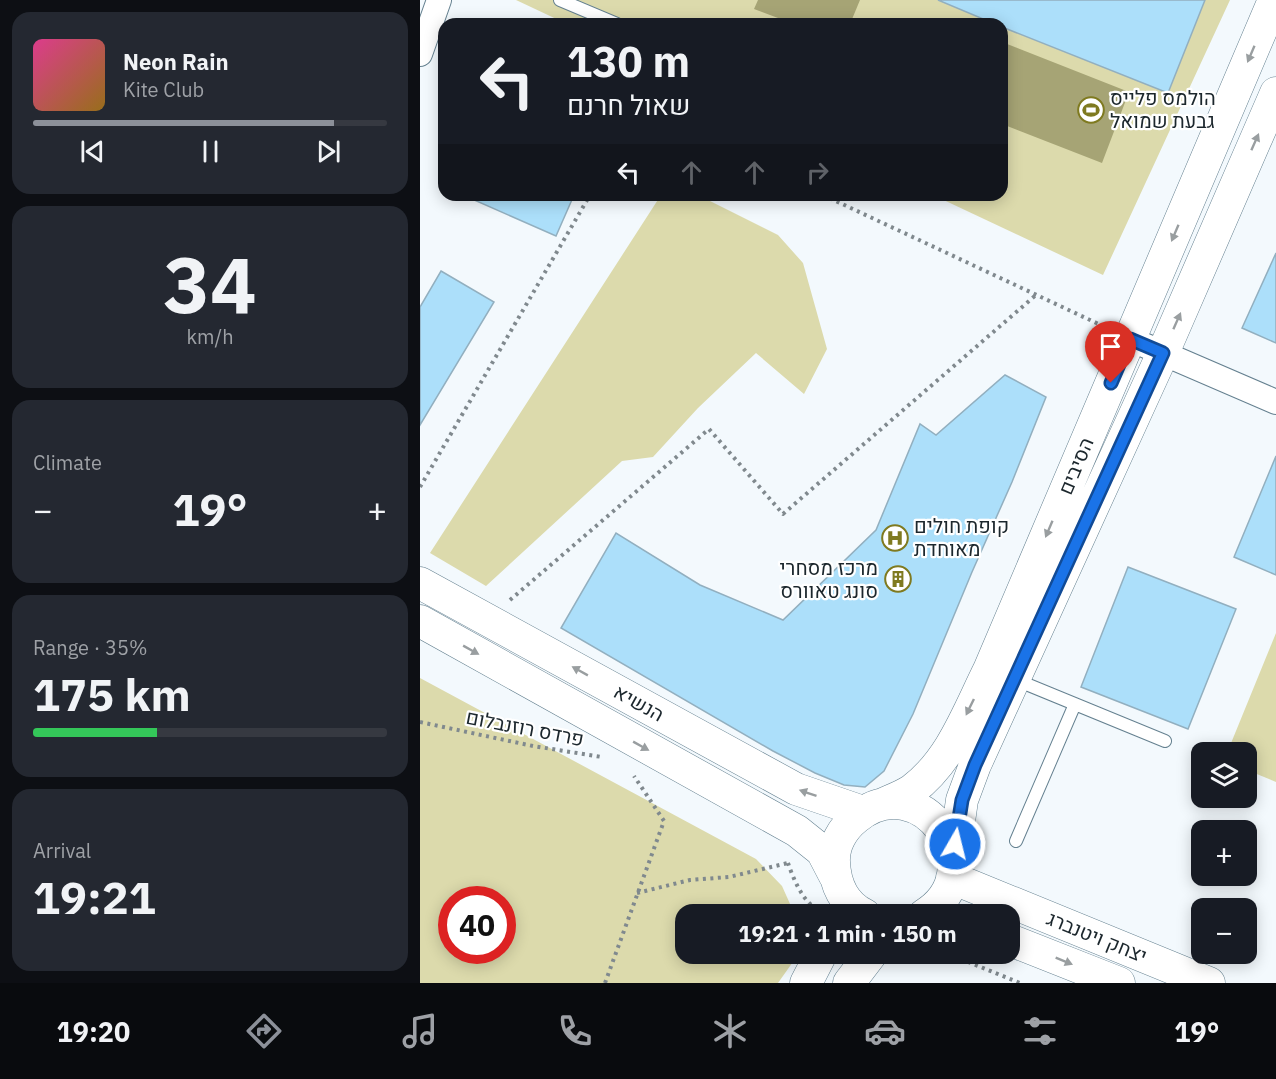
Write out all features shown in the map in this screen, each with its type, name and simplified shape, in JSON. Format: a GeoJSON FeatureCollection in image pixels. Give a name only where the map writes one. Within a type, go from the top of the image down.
{"type":"FeatureCollection","features":[{"type":"Feature","properties":{"kind":"street"},"geometry":{"type":"LineString","coordinates":[[420,54],[439,0]]}},
{"type":"Feature","properties":{"kind":"street","name":"הסיבים"},"geometry":{"type":"LineString","coordinates":[[873,808],[911,790],[936,766],[950,748],[989,670],[1274,0]]}},
{"type":"Feature","properties":{"kind":"street","name":"הסיבים"},"geometry":{"type":"LineString","coordinates":[[953,868],[962,800],[975,765],[1163,353],[1276,93]]}},
{"type":"Feature","properties":{"kind":"street"},"geometry":{"type":"LineString","coordinates":[[1130,339],[1276,402]]}},
{"type":"Feature","properties":{"kind":"street","name":"הנשיא"},"geometry":{"type":"LineString","coordinates":[[420,583],[796,789],[873,808],[903,804],[922,810],[938,822],[949,838],[953,868]]}},
{"type":"Feature","properties":{"kind":"street","name":"הנשיא"},"geometry":{"type":"LineString","coordinates":[[420,621],[797,831],[822,850],[833,883],[851,904]]}},
{"type":"Feature","properties":{"kind":"street"},"geometry":{"type":"LineString","coordinates":[[833,883],[834,857],[839,839],[849,824],[873,808]]}},
{"type":"Feature","properties":{"kind":"street"},"geometry":{"type":"LineString","coordinates":[[938,904],[947,892],[953,868]]}},
{"type":"Feature","properties":{"kind":"street","name":"יצחק ויטנברג"},"geometry":{"type":"LineString","coordinates":[[953,868],[1209,983]]}},
{"type":"Feature","properties":{"kind":"street"},"geometry":{"type":"LineString","coordinates":[[1020,944],[1119,983]]}},
{"type":"Feature","properties":{"kind":"street"},"geometry":{"type":"LineString","coordinates":[[806,983],[816,964]]}},
{"type":"Feature","properties":{"kind":"street"},"geometry":{"type":"LineString","coordinates":[[849,983],[863,964]]}},
{"type":"Feature","properties":{"kind":"lane"},"geometry":{"type":"LineString","coordinates":[[560,0],[603,18]]}},
{"type":"Feature","properties":{"kind":"lane"},"geometry":{"type":"LineString","coordinates":[[1014,680],[1165,741]]}},
{"type":"Feature","properties":{"kind":"lane"},"geometry":{"type":"LineString","coordinates":[[1016,841],[1075,704]]}},
{"type":"Feature","properties":{"kind":"path"},"geometry":{"type":"LineString","coordinates":[[420,487],[587,201]]}},
{"type":"Feature","properties":{"kind":"path"},"geometry":{"type":"LineString","coordinates":[[836,201],[1130,339]]}},
{"type":"Feature","properties":{"kind":"path"},"geometry":{"type":"LineString","coordinates":[[487,620],[709,429],[783,514],[1036,295]]}},
{"type":"Feature","properties":{"kind":"path","name":"פרדס רוזנבלום"},"geometry":{"type":"LineString","coordinates":[[420,722],[533,746],[613,759]]}},
{"type":"Feature","properties":{"kind":"path"},"geometry":{"type":"LineString","coordinates":[[605,983],[664,821],[631,771]]}},
{"type":"Feature","properties":{"kind":"path"},"geometry":{"type":"LineString","coordinates":[[636,893],[690,880],[729,877],[833,883]]}},
{"type":"Feature","properties":{"kind":"path"},"geometry":{"type":"LineString","coordinates":[[973,964],[1020,983]]}},
{"type":"Feature","properties":{"kind":"shaded area","name":"הולמס פלייס גבעת שמואל"},"geometry":{"type":"Polygon","coordinates":[[[516,0],[1230,0],[1103,275],[946,201],[1008,201],[1008,18],[554,18],[516,0]]]}},
{"type":"Feature","properties":{"kind":"shaded area"},"geometry":{"type":"Polygon","coordinates":[[[758,0],[860,0],[852,18],[778,18],[754,9],[758,0]]]}},
{"type":"Feature","properties":{"kind":"shaded area"},"geometry":{"type":"Polygon","coordinates":[[[1008,44],[1129,92],[1102,163],[1008,126],[1008,44]]]}},
{"type":"Feature","properties":{"kind":"shaded area"},"geometry":{"type":"Polygon","coordinates":[[[657,201],[710,201],[778,235],[803,263],[827,349],[804,394],[756,353],[698,408],[653,457],[622,461],[486,586],[430,553],[657,201]]]}},
{"type":"Feature","properties":{"kind":"shaded area"},"geometry":{"type":"Polygon","coordinates":[[[1276,633],[1276,782],[1257,774],[1257,742],[1231,742],[1276,633]]]}},
{"type":"Feature","properties":{"kind":"shaded area"},"geometry":{"type":"Polygon","coordinates":[[[420,678],[756,859],[782,886],[790,904],[675,904],[675,964],[791,964],[778,983],[420,983],[420,678]]]}},
{"type":"Feature","properties":{"kind":"building"},"geometry":{"type":"Polygon","coordinates":[[[938,0],[1205,0],[1168,93],[1008,29],[1008,18],[981,18],[938,0]]]}},
{"type":"Feature","properties":{"kind":"building"},"geometry":{"type":"Polygon","coordinates":[[[477,201],[571,201],[556,236],[477,201]]]}},
{"type":"Feature","properties":{"kind":"building"},"geometry":{"type":"Polygon","coordinates":[[[1276,253],[1276,343],[1242,328],[1276,253]]]}},
{"type":"Feature","properties":{"kind":"building"},"geometry":{"type":"Polygon","coordinates":[[[441,271],[494,302],[420,425],[420,307],[441,271]]]}},
{"type":"Feature","properties":{"kind":"building","name":"מרכז מסחרי סונג טאוורס"},"geometry":{"type":"Polygon","coordinates":[[[1005,375],[1046,397],[913,714],[884,771],[865,787],[844,785],[815,773],[561,628],[616,533],[700,585],[783,620],[876,530],[920,424],[936,435],[1005,375]]]}},
{"type":"Feature","properties":{"kind":"building"},"geometry":{"type":"Polygon","coordinates":[[[1276,456],[1276,575],[1234,557],[1276,456]]]}},
{"type":"Feature","properties":{"kind":"building"},"geometry":{"type":"Polygon","coordinates":[[[1128,567],[1236,609],[1188,729],[1081,687],[1128,567]]]}},
{"type":"Feature","properties":{"kind":"place","name":"הולמס פלייס גבעת שמואל"},"geometry":{"type":"Point","coordinates":[1091,110]}},
{"type":"Feature","properties":{"kind":"place","name":"קופת חולים מאוחדת"},"geometry":{"type":"Point","coordinates":[895,538]}},
{"type":"Feature","properties":{"kind":"place","name":"מרכז מסחרי סונג טאוורס"},"geometry":{"type":"Point","coordinates":[898,579]}},
{"type":"Feature","properties":{"kind":"route"},"geometry":{"type":"LineString","coordinates":[[955,844],[962,800],[975,765],[1163,353],[1130,339],[1111,383]]}}]}
